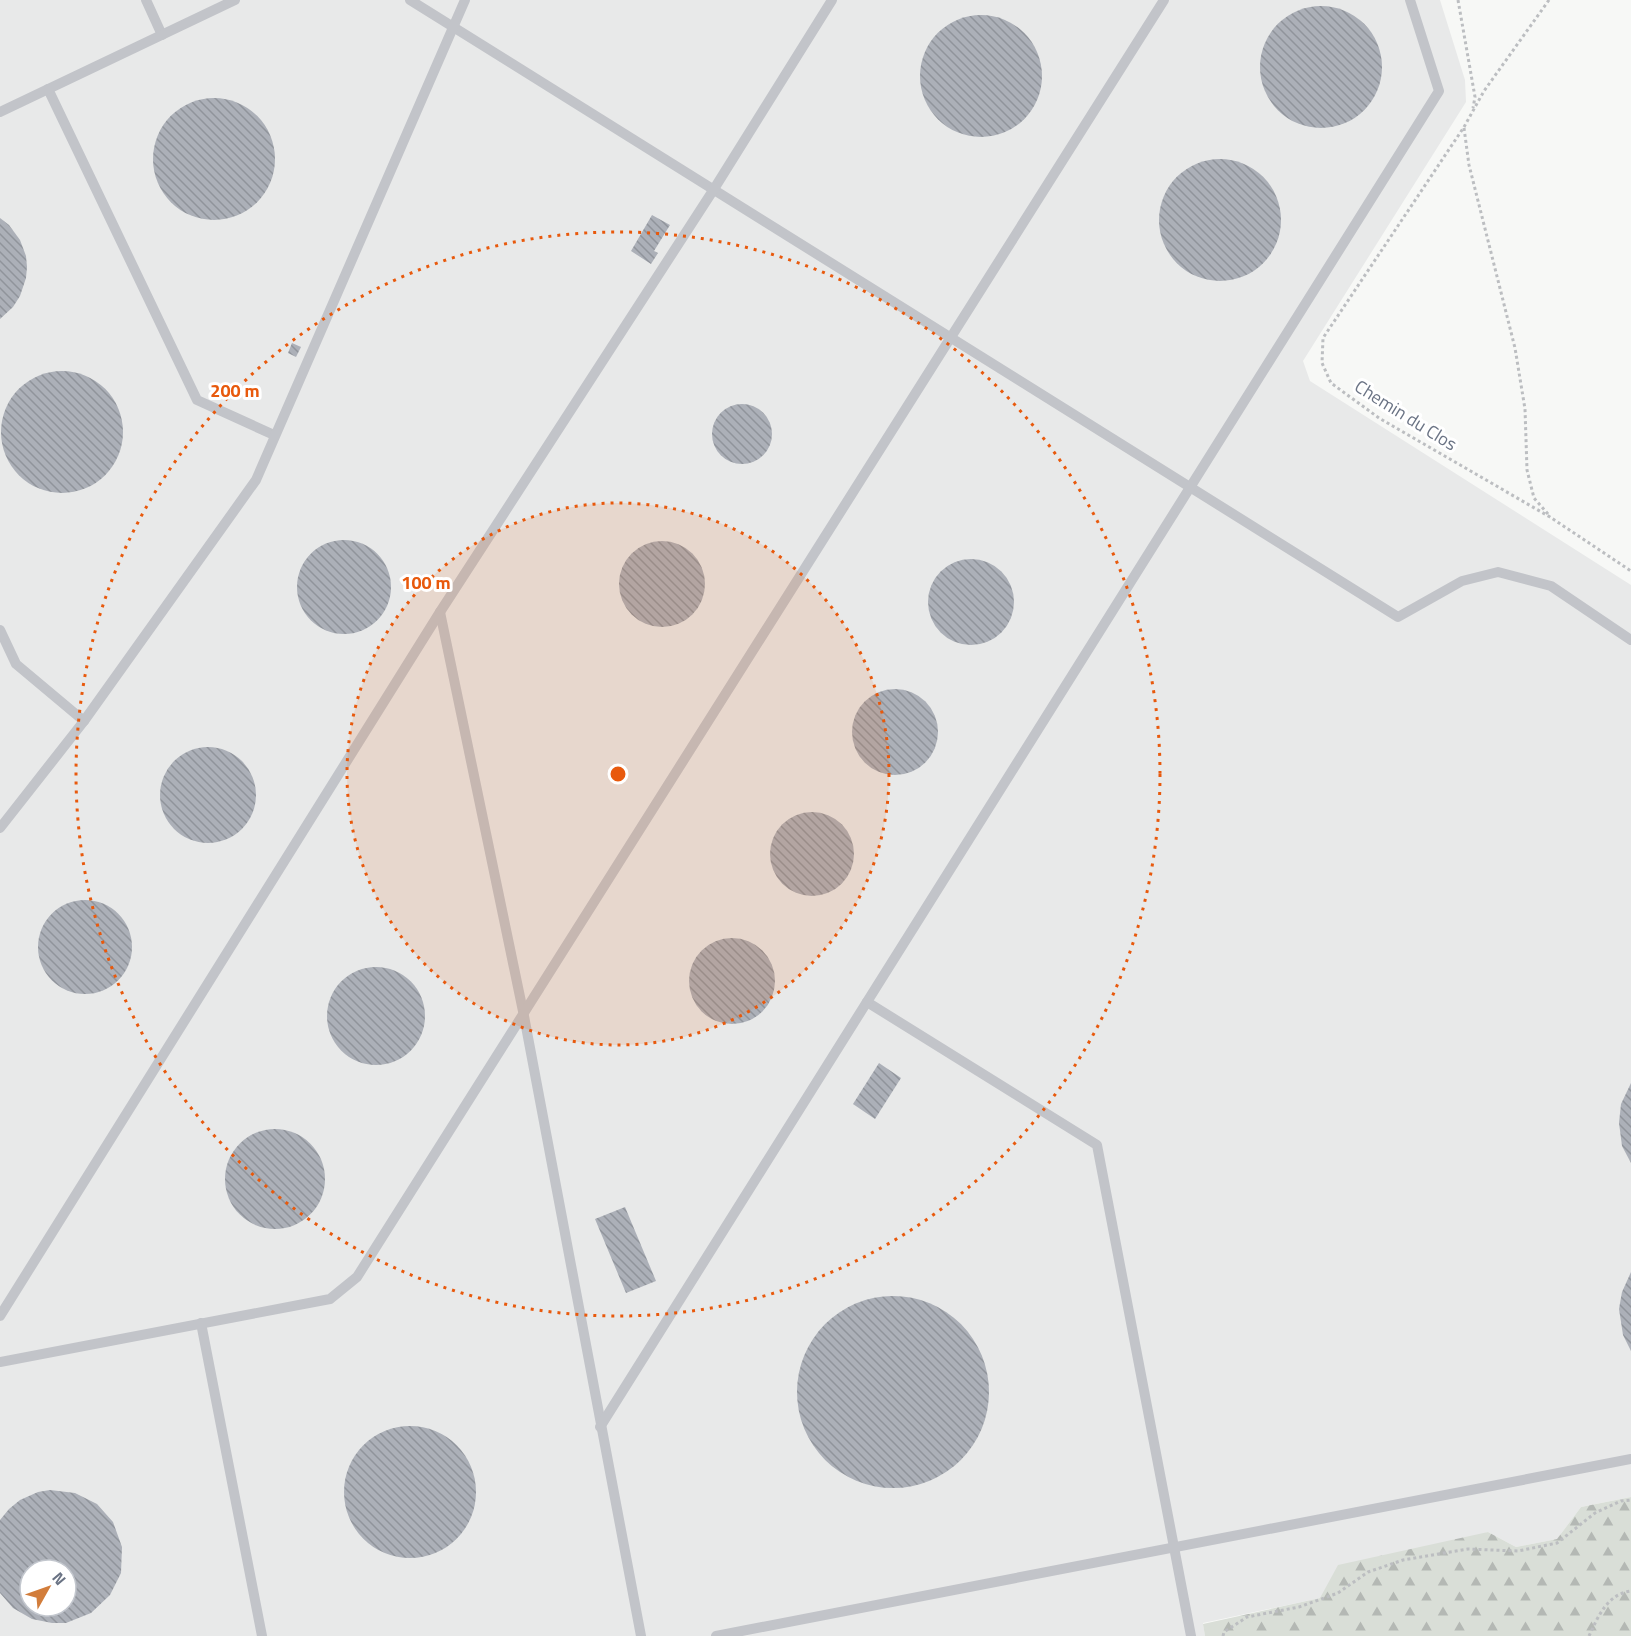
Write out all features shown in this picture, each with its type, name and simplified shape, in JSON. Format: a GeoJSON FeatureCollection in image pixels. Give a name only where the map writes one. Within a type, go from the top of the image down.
{"type":"FeatureCollection","features":[{"type":"Feature","properties":{"kind":"lane"},"geometry":{"type":"LineString","coordinates":[[146,0],[162,35]]}},
{"type":"Feature","properties":{"kind":"lane"},"geometry":{"type":"LineString","coordinates":[[0,112],[235,0]]}},
{"type":"Feature","properties":{"kind":"lane"},"geometry":{"type":"LineString","coordinates":[[410,0],[1398,617],[1462,582],[1498,572],[1551,586],[1631,640]]}},
{"type":"Feature","properties":{"kind":"lane"},"geometry":{"type":"LineString","coordinates":[[0,828],[84,721],[256,480],[465,0]]}},
{"type":"Feature","properties":{"kind":"lane"},"geometry":{"type":"LineString","coordinates":[[0,1316],[440,612],[714,189],[832,0]]}},
{"type":"Feature","properties":{"kind":"lane"},"geometry":{"type":"LineString","coordinates":[[0,1362],[330,1299],[357,1277],[1164,0]]}},
{"type":"Feature","properties":{"kind":"lane"},"geometry":{"type":"LineString","coordinates":[[600,1427],[1439,91],[1410,0]]}},
{"type":"Feature","properties":{"kind":"lane"},"geometry":{"type":"LineString","coordinates":[[48,89],[197,400],[274,435]]}},
{"type":"Feature","properties":{"kind":"lane"},"geometry":{"type":"LineString","coordinates":[[440,612],[524,1016],[641,1636]]}},
{"type":"Feature","properties":{"kind":"lane"},"geometry":{"type":"LineString","coordinates":[[0,630],[16,664],[84,721]]}},
{"type":"Feature","properties":{"kind":"lane"},"geometry":{"type":"LineString","coordinates":[[867,1002],[1097,1144],[1191,1636]]}},
{"type":"Feature","properties":{"kind":"lane"},"geometry":{"type":"LineString","coordinates":[[201,1323],[262,1636]]}},
{"type":"Feature","properties":{"kind":"lane"},"geometry":{"type":"LineString","coordinates":[[716,1636],[1631,1459]]}},
{"type":"Feature","properties":{"kind":"path"},"geometry":{"type":"LineString","coordinates":[[1458,0],[1475,98],[1473,111]]}},
{"type":"Feature","properties":{"kind":"path","name":"Chemin du Clos"},"geometry":{"type":"LineString","coordinates":[[1548,0],[1484,91],[1464,127],[1323,338],[1322,363],[1331,383],[1379,418],[1550,517],[1631,571]]}},
{"type":"Feature","properties":{"kind":"path"},"geometry":{"type":"LineString","coordinates":[[1464,127],[1469,165],[1515,348],[1525,409],[1527,470],[1534,498],[1550,517]]}},
{"type":"Feature","properties":{"kind":"path"},"geometry":{"type":"LineString","coordinates":[[1223,1636],[1224,1632],[1247,1617],[1299,1607],[1338,1593],[1368,1572],[1402,1560],[1467,1549],[1518,1551],[1557,1543],[1595,1513],[1621,1501],[1631,1500]]}},
{"type":"Feature","properties":{"kind":"path"},"geometry":{"type":"LineString","coordinates":[[1589,1636],[1602,1609],[1620,1592],[1631,1591]]}},
{"type":"Feature","properties":{"kind":"shaded area"},"geometry":{"type":"Polygon","coordinates":[[[0,0],[1440,0],[1465,80],[1466,102],[1303,361],[1310,381],[1631,585],[1631,1497],[1581,1507],[1557,1539],[1516,1547],[1488,1532],[1320,1598],[1203,1623],[1205,1636],[0,1636],[0,0]]]}},
{"type":"Feature","properties":{"kind":"green space"},"geometry":{"type":"Polygon","coordinates":[[[1631,1497],[1631,1636],[1205,1636],[1203,1624],[1320,1598],[1338,1565],[1488,1532],[1516,1547],[1557,1539],[1581,1507],[1631,1497]]]}},
{"type":"Feature","properties":{"kind":"building"},"geometry":{"type":"Polygon","coordinates":[[[1321,6],[1344,11],[1355,16],[1364,24],[1372,33],[1377,44],[1382,67],[1377,90],[1372,101],[1364,110],[1355,118],[1344,123],[1321,128],[1298,123],[1287,118],[1278,110],[1270,101],[1265,90],[1260,67],[1265,44],[1270,33],[1278,24],[1287,16],[1298,11],[1321,6]]]}},
{"type":"Feature","properties":{"kind":"building"},"geometry":{"type":"Polygon","coordinates":[[[981,15],[1004,20],[1015,25],[1024,33],[1032,42],[1037,53],[1042,76],[1037,99],[1032,110],[1024,119],[1015,127],[1004,132],[981,137],[958,132],[947,127],[938,119],[930,110],[925,99],[920,76],[925,53],[930,42],[938,33],[947,25],[958,20],[981,15]]]}},
{"type":"Feature","properties":{"kind":"building"},"geometry":{"type":"Polygon","coordinates":[[[214,98],[237,103],[248,108],[257,116],[265,125],[270,136],[275,159],[270,182],[265,193],[257,202],[248,210],[237,215],[214,220],[191,215],[180,210],[171,202],[163,193],[158,182],[153,159],[158,136],[163,125],[171,116],[180,108],[191,103],[214,98]]]}},
{"type":"Feature","properties":{"kind":"building"},"geometry":{"type":"Polygon","coordinates":[[[1220,159],[1243,164],[1254,169],[1263,177],[1271,186],[1276,197],[1281,220],[1276,243],[1271,254],[1263,263],[1254,271],[1243,276],[1220,281],[1197,276],[1186,271],[1177,263],[1169,254],[1164,243],[1159,220],[1164,197],[1169,186],[1177,177],[1186,169],[1197,164],[1220,159]]]}},
{"type":"Feature","properties":{"kind":"building"},"geometry":{"type":"Polygon","coordinates":[[[652,215],[670,225],[654,251],[658,253],[651,264],[631,251],[652,215]]]}},
{"type":"Feature","properties":{"kind":"building"},"geometry":{"type":"Polygon","coordinates":[[[0,218],[9,225],[20,240],[27,267],[20,296],[13,307],[0,319],[0,218]]]}},
{"type":"Feature","properties":{"kind":"building"},"geometry":{"type":"Polygon","coordinates":[[[292,343],[301,347],[296,357],[288,353],[292,343]]]}},
{"type":"Feature","properties":{"kind":"building"},"geometry":{"type":"Polygon","coordinates":[[[62,371],[85,376],[96,381],[105,389],[113,398],[118,409],[123,432],[118,455],[113,466],[105,475],[96,483],[85,488],[62,493],[39,488],[28,483],[19,475],[11,466],[6,455],[1,432],[6,409],[11,398],[19,389],[28,381],[39,376],[62,371]]]}},
{"type":"Feature","properties":{"kind":"building"},"geometry":{"type":"Polygon","coordinates":[[[736,404],[748,404],[759,409],[767,417],[772,434],[770,446],[759,459],[748,464],[736,464],[725,459],[717,451],[712,440],[712,428],[717,417],[725,409],[736,404]]]}},
{"type":"Feature","properties":{"kind":"building"},"geometry":{"type":"Polygon","coordinates":[[[335,540],[353,540],[378,553],[388,569],[391,587],[388,605],[378,621],[353,634],[335,634],[310,621],[297,596],[297,578],[310,553],[335,540]]]}},
{"type":"Feature","properties":{"kind":"building"},"geometry":{"type":"Polygon","coordinates":[[[662,541],[678,545],[692,554],[701,568],[705,584],[701,600],[692,614],[678,623],[662,627],[646,623],[632,614],[623,600],[619,584],[623,568],[632,554],[646,545],[662,541]]]}},
{"type":"Feature","properties":{"kind":"building"},"geometry":{"type":"Polygon","coordinates":[[[971,559],[995,566],[1007,578],[1014,602],[1007,626],[995,638],[971,645],[947,638],[935,626],[928,602],[935,578],[947,566],[971,559]]]}},
{"type":"Feature","properties":{"kind":"building"},"geometry":{"type":"Polygon","coordinates":[[[895,689],[911,693],[925,702],[934,716],[938,732],[934,748],[925,762],[911,771],[895,775],[879,771],[865,762],[856,748],[852,732],[856,716],[865,702],[879,693],[895,689]]]}},
{"type":"Feature","properties":{"kind":"building"},"geometry":{"type":"Polygon","coordinates":[[[208,747],[226,751],[242,761],[252,777],[256,795],[252,813],[242,829],[226,839],[208,843],[190,839],[174,829],[164,813],[160,795],[164,777],[174,761],[190,751],[208,747]]]}},
{"type":"Feature","properties":{"kind":"building"},"geometry":{"type":"Polygon","coordinates":[[[804,812],[820,812],[836,819],[847,830],[854,846],[851,870],[842,884],[820,896],[804,896],[788,889],[777,878],[770,862],[770,846],[777,830],[788,819],[804,812]]]}},
{"type":"Feature","properties":{"kind":"building"},"geometry":{"type":"Polygon","coordinates":[[[76,900],[94,900],[119,913],[129,929],[132,947],[129,965],[119,981],[94,994],[76,994],[51,981],[38,956],[38,938],[51,913],[76,900]]]}},
{"type":"Feature","properties":{"kind":"building"},"geometry":{"type":"Polygon","coordinates":[[[732,938],[748,942],[762,951],[771,965],[775,981],[771,997],[762,1011],[748,1020],[732,1024],[716,1020],[702,1011],[693,997],[689,981],[693,965],[702,951],[716,942],[732,938]]]}},
{"type":"Feature","properties":{"kind":"building"},"geometry":{"type":"Polygon","coordinates":[[[376,967],[395,971],[411,981],[421,997],[425,1016],[421,1035],[411,1051],[395,1061],[376,1065],[357,1061],[341,1051],[331,1035],[327,1016],[331,997],[341,981],[357,971],[376,967]]]}},
{"type":"Feature","properties":{"kind":"building"},"geometry":{"type":"Polygon","coordinates":[[[879,1063],[901,1078],[875,1119],[853,1104],[879,1063]]]}},
{"type":"Feature","properties":{"kind":"building"},"geometry":{"type":"Polygon","coordinates":[[[1631,1083],[1631,1163],[1622,1146],[1619,1123],[1621,1104],[1631,1083]]]}},
{"type":"Feature","properties":{"kind":"building"},"geometry":{"type":"Polygon","coordinates":[[[275,1129],[294,1133],[310,1144],[321,1160],[325,1179],[321,1198],[310,1214],[294,1225],[275,1229],[256,1225],[240,1214],[229,1198],[225,1179],[229,1160],[240,1144],[256,1133],[275,1129]]]}},
{"type":"Feature","properties":{"kind":"building"},"geometry":{"type":"Polygon","coordinates":[[[625,1207],[656,1281],[626,1293],[595,1219],[625,1207]]]}},
{"type":"Feature","properties":{"kind":"building"},"geometry":{"type":"Polygon","coordinates":[[[1631,1272],[1631,1351],[1623,1335],[1619,1309],[1622,1292],[1631,1272]]]}},
{"type":"Feature","properties":{"kind":"building"},"geometry":{"type":"Polygon","coordinates":[[[893,1296],[930,1303],[961,1324],[982,1355],[989,1392],[982,1429],[961,1460],[930,1481],[893,1488],[856,1481],[825,1460],[804,1429],[797,1392],[804,1355],[825,1324],[856,1303],[893,1296]]]}},
{"type":"Feature","properties":{"kind":"building"},"geometry":{"type":"Polygon","coordinates":[[[410,1426],[435,1431],[457,1445],[471,1467],[476,1492],[471,1517],[457,1539],[435,1553],[410,1558],[385,1553],[363,1539],[349,1517],[344,1492],[349,1467],[363,1445],[385,1431],[410,1426]]]}},
{"type":"Feature","properties":{"kind":"building"},"geometry":{"type":"Polygon","coordinates":[[[50,1490],[75,1493],[97,1504],[113,1522],[122,1547],[121,1573],[110,1595],[91,1613],[66,1623],[52,1623],[30,1618],[78,1618],[78,1558],[18,1558],[18,1611],[0,1593],[0,1520],[20,1500],[38,1492],[50,1490]]]}}]}
